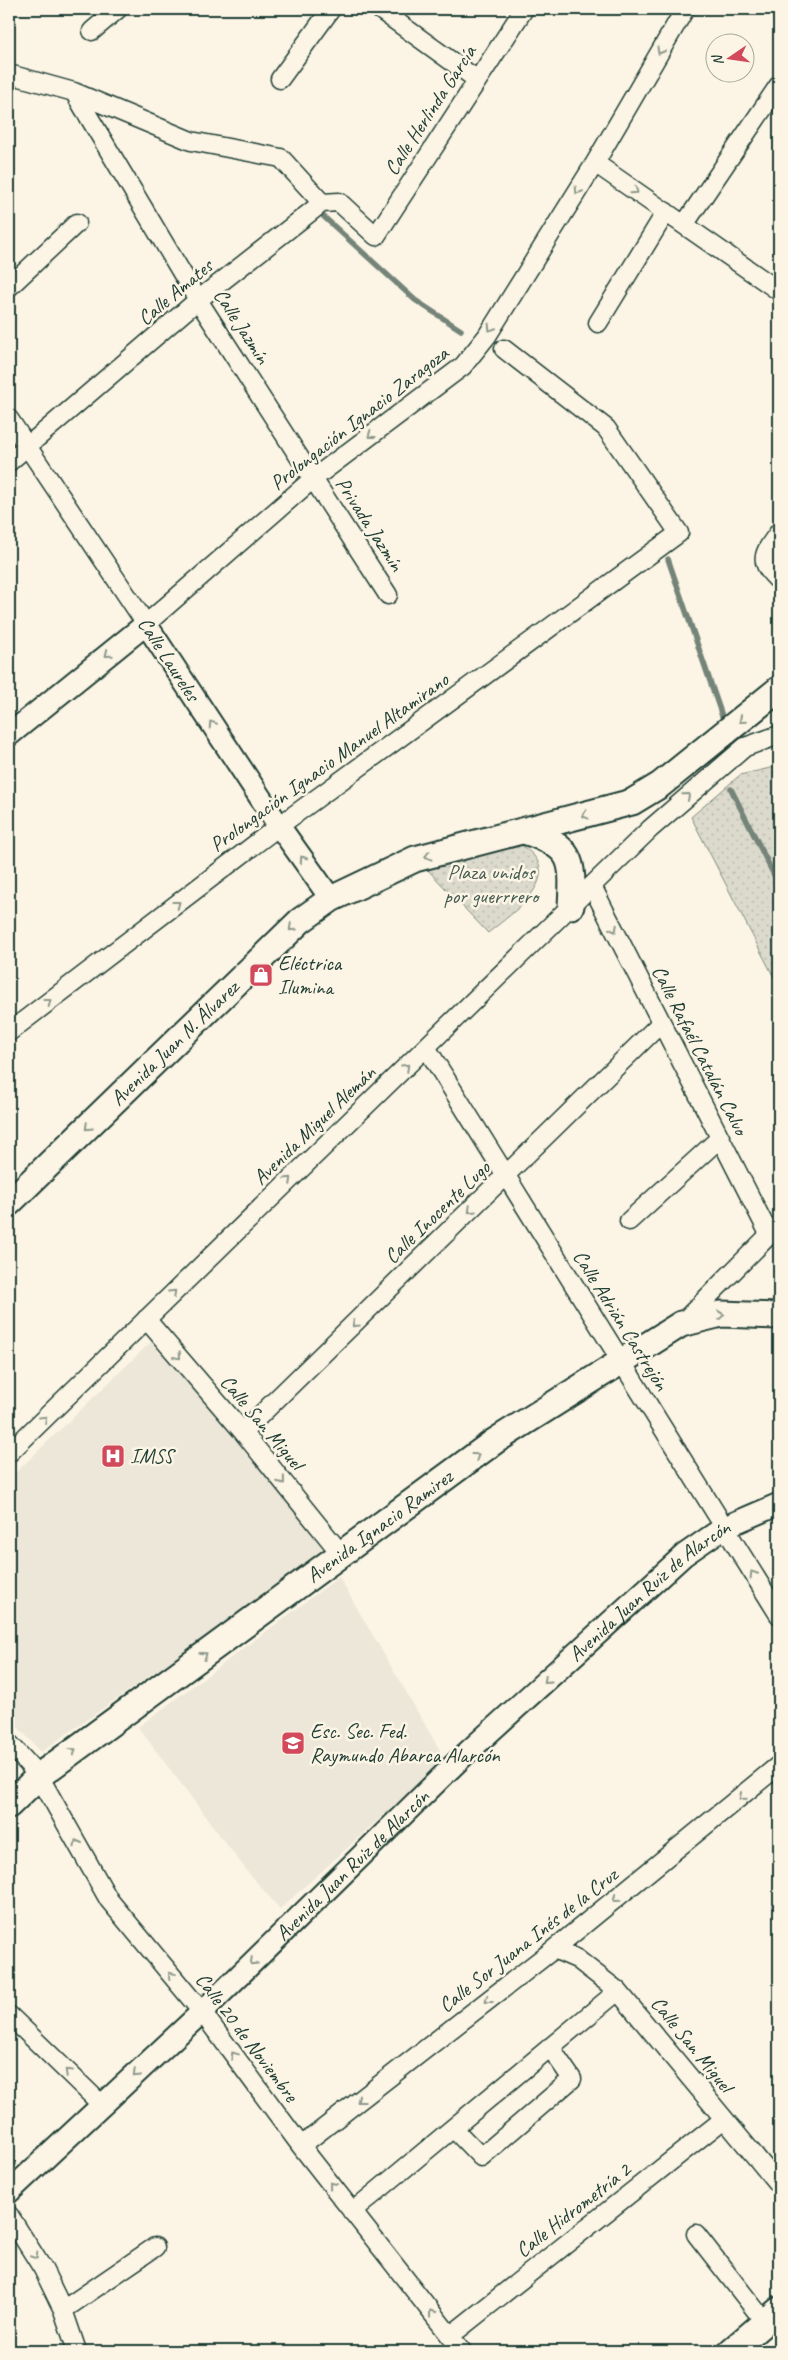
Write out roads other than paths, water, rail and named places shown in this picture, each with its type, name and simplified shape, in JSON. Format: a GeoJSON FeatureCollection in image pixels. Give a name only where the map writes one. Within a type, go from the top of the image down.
{"type":"FeatureCollection","features":[{"type":"Feature","properties":{"kind":"main road","name":"Avenida Juan N. Álvarez"},"geometry":{"type":"LineString","coordinates":[[9,1203],[300,921],[331,899],[415,859],[632,802],[660,785],[779,689]]}},
{"type":"Feature","properties":{"kind":"main road"},"geometry":{"type":"LineString","coordinates":[[524,831],[548,839],[566,852],[573,872],[571,906]]}},
{"type":"Feature","properties":{"kind":"main road","name":"Avenida Ignacio Ramirez"},"geometry":{"type":"LineString","coordinates":[[9,1805],[38,1776],[495,1441],[622,1363],[681,1324],[721,1314],[779,1316]]}},
{"type":"Feature","properties":{"kind":"main road"},"geometry":{"type":"LineString","coordinates":[[731,2351],[772,2315]]}},
{"type":"Feature","properties":{"kind":"street"},"geometry":{"type":"LineString","coordinates":[[92,31],[118,9]]}},
{"type":"Feature","properties":{"kind":"street"},"geometry":{"type":"LineString","coordinates":[[280,79],[331,9]]}},
{"type":"Feature","properties":{"kind":"street"},"geometry":{"type":"LineString","coordinates":[[378,9],[476,79]]}},
{"type":"Feature","properties":{"kind":"street","name":"Calle Herlinda García"},"geometry":{"type":"LineString","coordinates":[[322,203],[339,202],[376,236],[476,79],[524,9]]}},
{"type":"Feature","properties":{"kind":"street","name":"Prolongación Ignacio Zaragoza"},"geometry":{"type":"LineString","coordinates":[[146,624],[314,478],[463,366],[487,336],[595,163],[685,9]]}},
{"type":"Feature","properties":{"kind":"street"},"geometry":{"type":"LineString","coordinates":[[9,74],[74,92],[192,141],[281,158],[322,203]]}},
{"type":"Feature","properties":{"kind":"street"},"geometry":{"type":"LineString","coordinates":[[684,225],[779,85]]}},
{"type":"Feature","properties":{"kind":"street","name":"Calle Jazmín"},"geometry":{"type":"LineString","coordinates":[[74,92],[198,300],[314,478]]}},
{"type":"Feature","properties":{"kind":"street"},"geometry":{"type":"LineString","coordinates":[[595,163],[779,291]]}},
{"type":"Feature","properties":{"kind":"street","name":"Calle Amates"},"geometry":{"type":"LineString","coordinates":[[9,462],[198,300],[322,203]]}},
{"type":"Feature","properties":{"kind":"street"},"geometry":{"type":"LineString","coordinates":[[598,324],[666,212]]}},
{"type":"Feature","properties":{"kind":"street"},"geometry":{"type":"LineString","coordinates":[[9,287],[77,222]]}},
{"type":"Feature","properties":{"kind":"street","name":"Prolongación Ignacio Manuel Altamirano"},"geometry":{"type":"LineString","coordinates":[[9,1032],[279,826],[679,533],[606,428],[504,349]]}},
{"type":"Feature","properties":{"kind":"street","name":"Calle Laureles"},"geometry":{"type":"LineString","coordinates":[[9,419],[279,826],[331,899]]}},
{"type":"Feature","properties":{"kind":"street","name":"Privada Jazmín"},"geometry":{"type":"LineString","coordinates":[[314,478],[388,594]]}},
{"type":"Feature","properties":{"kind":"street"},"geometry":{"type":"LineString","coordinates":[[779,532],[767,549],[764,561],[768,570],[779,580]]}},
{"type":"Feature","properties":{"kind":"street"},"geometry":{"type":"LineString","coordinates":[[9,735],[146,624]]}},
{"type":"Feature","properties":{"kind":"street","name":"Avenida Miguel Alemán"},"geometry":{"type":"LineString","coordinates":[[9,1453],[650,829],[745,747],[779,735]]}},
{"type":"Feature","properties":{"kind":"street","name":"Calle Rafaél Catalán Calvo"},"geometry":{"type":"LineString","coordinates":[[592,886],[720,1138],[774,1229]]}},
{"type":"Feature","properties":{"kind":"street","name":"Calle Inocente Lugo"},"geometry":{"type":"LineString","coordinates":[[244,1432],[661,1023]]}},
{"type":"Feature","properties":{"kind":"street","name":"Calle Adrián Castrejón"},"geometry":{"type":"LineString","coordinates":[[426,1047],[779,1615]]}},
{"type":"Feature","properties":{"kind":"street"},"geometry":{"type":"LineString","coordinates":[[628,1221],[720,1138]]}},
{"type":"Feature","properties":{"kind":"street"},"geometry":{"type":"LineString","coordinates":[[681,1324],[774,1229]]}},
{"type":"Feature","properties":{"kind":"street","name":"Calle San Miguel"},"geometry":{"type":"LineString","coordinates":[[146,1319],[244,1432],[342,1554]]}},
{"type":"Feature","properties":{"kind":"street","name":"Avenida Juan Ruiz de Alarcón"},"geometry":{"type":"LineString","coordinates":[[9,2192],[202,2012],[459,1760],[684,1556],[724,1528],[779,1504]]}},
{"type":"Feature","properties":{"kind":"street","name":"Calle 20 de Noviembre"},"geometry":{"type":"LineString","coordinates":[[9,1743],[38,1776],[109,1900],[202,2012],[301,2146],[462,2351]]}},
{"type":"Feature","properties":{"kind":"street","name":"Calle Sor Juana Inés de la Cruz"},"geometry":{"type":"LineString","coordinates":[[301,2146],[554,1949],[779,1765]]}},
{"type":"Feature","properties":{"kind":"street","name":"Calle San Miguel"},"geometry":{"type":"LineString","coordinates":[[554,1949],[576,1960],[618,1991],[779,2185]]}},
{"type":"Feature","properties":{"kind":"street"},"geometry":{"type":"LineString","coordinates":[[352,2212],[618,1991]]}},
{"type":"Feature","properties":{"kind":"street"},"geometry":{"type":"LineString","coordinates":[[9,2015],[102,2106]]}},
{"type":"Feature","properties":{"kind":"street"},"geometry":{"type":"LineString","coordinates":[[453,2128],[481,2157],[572,2079],[550,2047]]}},
{"type":"Feature","properties":{"kind":"street","name":"Calle Hidrometría 2"},"geometry":{"type":"LineString","coordinates":[[450,2336],[724,2119]]}},
{"type":"Feature","properties":{"kind":"street"},"geometry":{"type":"LineString","coordinates":[[9,2215],[43,2269],[63,2310],[77,2351]]}},
{"type":"Feature","properties":{"kind":"street"},"geometry":{"type":"LineString","coordinates":[[696,2234],[772,2315]]}},
{"type":"Feature","properties":{"kind":"street"},"geometry":{"type":"LineString","coordinates":[[63,2310],[155,2247]]}},
{"type":"Feature","properties":{"kind":"waterway"},"geometry":{"type":"LineString","coordinates":[[324,217],[415,300],[461,330]]}},
{"type":"Feature","properties":{"kind":"waterway"},"geometry":{"type":"LineString","coordinates":[[668,559],[722,716]]}},
{"type":"Feature","properties":{"kind":"waterway"},"geometry":{"type":"LineString","coordinates":[[731,789],[779,885]]}},
{"type":"Feature","properties":{"kind":"place","name":"Eléctrica Ilumina"},"geometry":{"type":"Point","coordinates":[261,975]}},
{"type":"Feature","properties":{"kind":"place","name":"IMSS"},"geometry":{"type":"Point","coordinates":[113,1456]}},
{"type":"Feature","properties":{"kind":"place","name":"Esc. Sec. Fed. Raymundo Abarca Alarcón"},"geometry":{"type":"Point","coordinates":[293,1743]}},
{"type":"Feature","properties":{"kind":"park label","name":"Plaza unidos por guerrrero"},"geometry":{"type":"Point","coordinates":[491,884]}}]}
